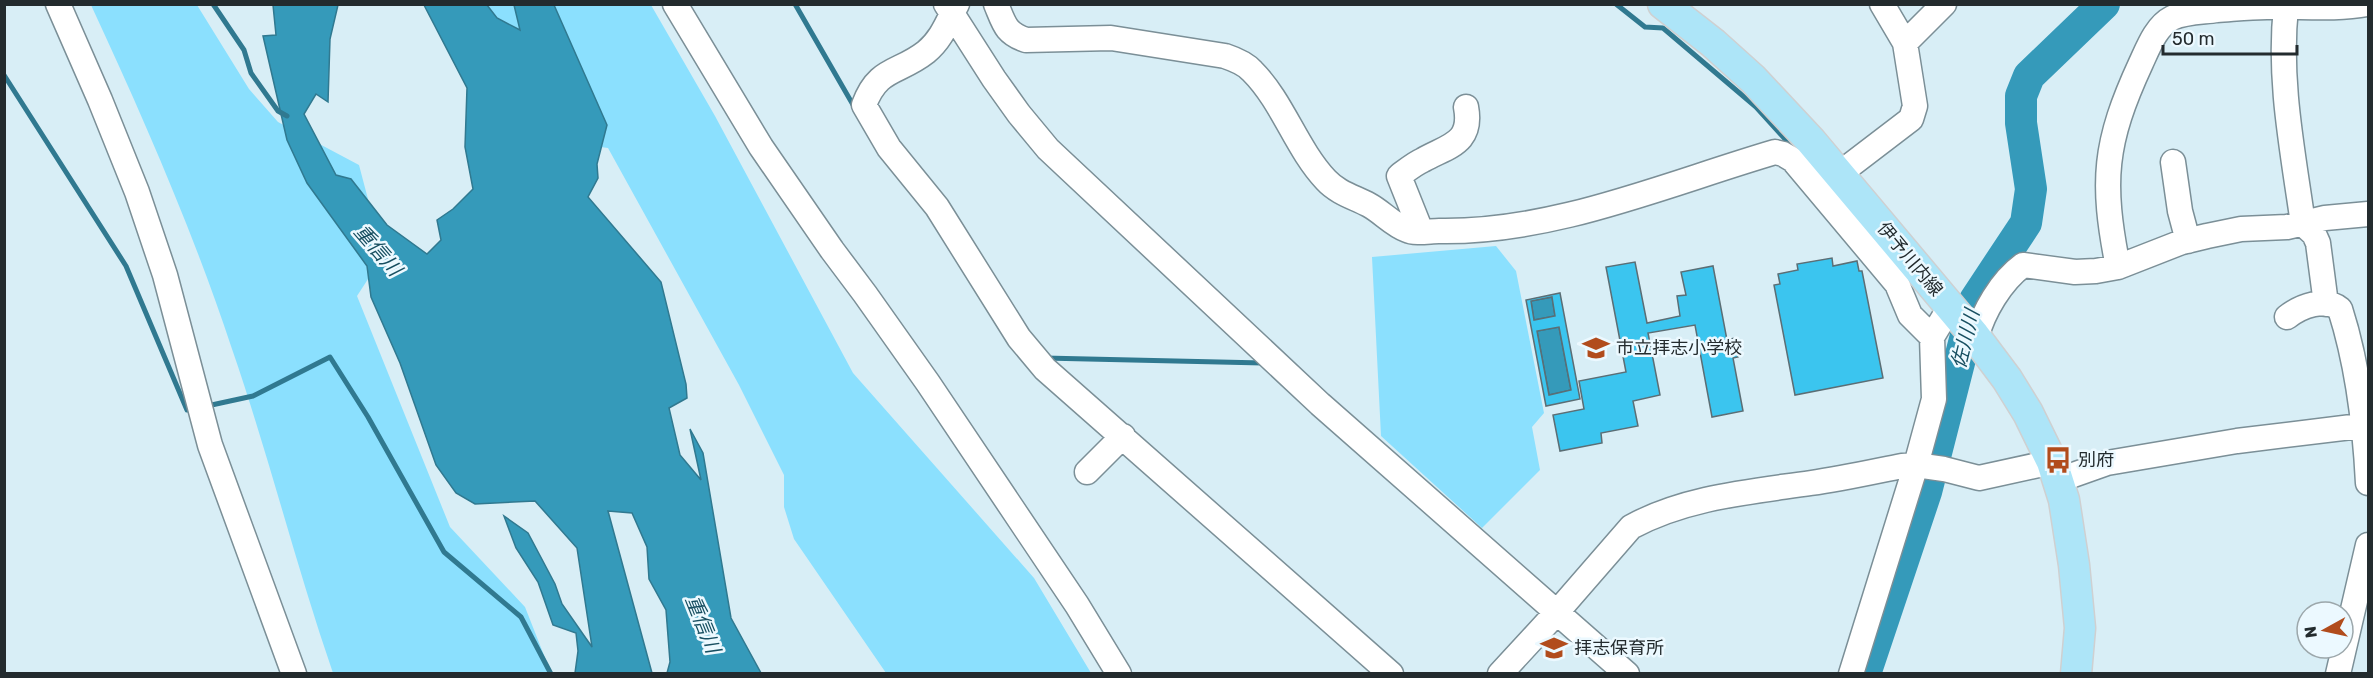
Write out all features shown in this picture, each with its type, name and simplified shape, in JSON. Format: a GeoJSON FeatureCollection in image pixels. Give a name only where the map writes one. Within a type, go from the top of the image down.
{"type":"FeatureCollection","features":[{"type":"Feature","properties":{"kind":"main road","name":"伊予川内線"},"geometry":{"type":"LineString","coordinates":[[1663,4],[1713,43],[1753,79],[1839,174],[1964,323],[2007,380],[2028,413],[2056,471],[2074,565],[2080,628],[2076,674]]}},
{"type":"Feature","properties":{"kind":"street"},"geometry":{"type":"LineString","coordinates":[[58,4],[137,192],[165,275],[210,445],[294,674]]}},
{"type":"Feature","properties":{"kind":"street"},"geometry":{"type":"LineString","coordinates":[[675,4],[761,147],[934,392],[1077,604],[1119,674]]}},
{"type":"Feature","properties":{"kind":"street"},"geometry":{"type":"LineString","coordinates":[[996,4],[1007,30],[1014,36],[1026,40],[1111,38],[1225,56],[1239,62],[1251,69],[1263,83],[1295,136],[1328,182],[1346,195],[1368,204],[1408,231],[1452,231],[1509,226],[1573,213],[1775,152],[1793,160],[1897,284],[1910,315],[1932,338],[1934,399],[1927,466],[1851,674]]}},
{"type":"Feature","properties":{"kind":"street"},"geometry":{"type":"LineString","coordinates":[[1839,174],[1911,118],[1915,106],[1905,43],[1882,4]]}},
{"type":"Feature","properties":{"kind":"street"},"geometry":{"type":"LineString","coordinates":[[1905,43],[1944,4]]}},
{"type":"Feature","properties":{"kind":"street"},"geometry":{"type":"LineString","coordinates":[[2118,267],[2107,198],[2110,147],[2128,92],[2152,40],[2171,18],[2187,14],[2253,7],[2338,8],[2367,4]]}},
{"type":"Feature","properties":{"kind":"street"},"geometry":{"type":"LineString","coordinates":[[2286,7],[2283,43],[2284,91],[2302,224],[2314,234],[2318,243],[2326,304]]}},
{"type":"Feature","properties":{"kind":"street"},"geometry":{"type":"LineString","coordinates":[[952,8],[945,29],[926,52],[878,79],[869,92],[864,105],[889,148],[938,207],[1031,354],[1045,369],[1392,674]]}},
{"type":"Feature","properties":{"kind":"street"},"geometry":{"type":"LineString","coordinates":[[952,8],[1012,105],[1048,149],[1320,404],[1627,674]]}},
{"type":"Feature","properties":{"kind":"street"},"geometry":{"type":"LineString","coordinates":[[1421,231],[1399,176],[1423,159],[1458,142],[1466,128],[1468,116],[1466,107]]}},
{"type":"Feature","properties":{"kind":"street"},"geometry":{"type":"LineString","coordinates":[[2173,162],[2180,211],[2188,241]]}},
{"type":"Feature","properties":{"kind":"street"},"geometry":{"type":"LineString","coordinates":[[1932,338],[1964,323],[1981,322],[2010,276],[2023,265],[2075,272],[2118,267],[2188,241],[2241,229],[2287,227],[2325,218],[2368,214]]}},
{"type":"Feature","properties":{"kind":"street"},"geometry":{"type":"LineString","coordinates":[[2287,317],[2300,308],[2326,304],[2335,305],[2340,309],[2348,335],[2367,425],[2368,483]]}},
{"type":"Feature","properties":{"kind":"street"},"geometry":{"type":"LineString","coordinates":[[1500,674],[1631,527],[1714,497],[1927,466],[1979,478],[2056,471],[2237,441],[2367,425]]}},
{"type":"Feature","properties":{"kind":"street"},"geometry":{"type":"LineString","coordinates":[[1086,472],[1123,436]]}},
{"type":"Feature","properties":{"kind":"street"},"geometry":{"type":"LineString","coordinates":[[2338,674],[2368,545]]}},
{"type":"Feature","properties":{"kind":"shaded area"},"geometry":{"type":"Polygon","coordinates":[[[91,5],[197,5],[249,89],[278,122],[359,165],[383,256],[357,296],[450,527],[525,607],[551,673],[333,673],[217,305],[166,175],[91,5]]]}},
{"type":"Feature","properties":{"kind":"shaded area"},"geometry":{"type":"Polygon","coordinates":[[[474,5],[651,5],[715,116],[853,373],[1034,578],[1091,673],[886,673],[794,539],[784,507],[784,475],[739,385],[608,148],[569,143],[474,5]]]}},
{"type":"Feature","properties":{"kind":"shaded area"},"geometry":{"type":"Polygon","coordinates":[[[1496,246],[1516,271],[1544,413],[1532,427],[1540,470],[1482,528],[1381,436],[1372,257],[1496,246]]]}},
{"type":"Feature","properties":{"kind":"water","name":"重信川"},"geometry":{"type":"Polygon","coordinates":[[[273,5],[338,5],[330,39],[328,102],[316,94],[304,114],[336,175],[351,179],[387,225],[427,254],[441,240],[437,220],[453,209],[473,189],[465,147],[467,88],[424,5],[487,5],[497,18],[520,30],[514,5],[554,5],[607,125],[597,164],[598,178],[588,197],[661,282],[686,384],[687,398],[669,408],[680,455],[701,480],[690,429],[703,453],[731,618],[761,673],[667,673],[670,662],[666,610],[649,579],[647,547],[632,513],[608,511],[652,673],[575,673],[578,651],[576,633],[553,625],[538,582],[516,548],[504,516],[528,533],[555,584],[562,604],[592,647],[577,548],[535,501],[475,504],[456,493],[436,465],[400,363],[371,297],[367,266],[307,183],[287,140],[263,36],[276,35],[273,5]]]}},
{"type":"Feature","properties":{"kind":"water"},"geometry":{"type":"Polygon","coordinates":[[[1552,297],[1555,316],[1534,320],[1531,301],[1552,297]]]}},
{"type":"Feature","properties":{"kind":"water"},"geometry":{"type":"Polygon","coordinates":[[[1559,327],[1571,390],[1549,395],[1537,331],[1559,327]]]}},
{"type":"Feature","properties":{"kind":"building"},"geometry":{"type":"Polygon","coordinates":[[[1832,258],[1833,266],[1857,261],[1859,271],[1862,271],[1883,378],[1795,395],[1774,285],[1780,284],[1778,274],[1798,270],[1797,264],[1832,258]]]}},
{"type":"Feature","properties":{"kind":"building"},"geometry":{"type":"Polygon","coordinates":[[[1635,262],[1647,323],[1680,316],[1677,296],[1686,295],[1681,272],[1713,266],[1727,340],[1735,338],[1738,357],[1733,358],[1743,411],[1712,417],[1695,325],[1648,333],[1660,395],[1633,401],[1638,426],[1601,433],[1602,443],[1560,451],[1553,415],[1584,409],[1579,381],[1626,372],[1606,267],[1635,262]]]}},
{"type":"Feature","properties":{"kind":"building"},"geometry":{"type":"Polygon","coordinates":[[[1560,293],[1580,399],[1546,406],[1526,300],[1560,293]],[[1552,297],[1531,301],[1534,320],[1555,316],[1552,297]],[[1559,327],[1537,331],[1549,395],[1571,390],[1559,327]]]}},
{"type":"Feature","properties":{"kind":"waterway"},"geometry":{"type":"LineString","coordinates":[[213,4],[244,50],[251,73],[278,111],[287,116]]}},
{"type":"Feature","properties":{"kind":"waterway"},"geometry":{"type":"LineString","coordinates":[[795,4],[856,110]]}},
{"type":"Feature","properties":{"kind":"waterway"},"geometry":{"type":"LineString","coordinates":[[1616,4],[1645,27],[1663,28],[1756,107],[1795,150]]}},
{"type":"Feature","properties":{"kind":"waterway","name":"佐川川"},"geometry":{"type":"LineString","coordinates":[[1865,674],[1926,492],[1975,300],[2026,223],[2031,189],[2021,123],[2021,96],[2029,76],[2104,4]]}},
{"type":"Feature","properties":{"kind":"waterway"},"geometry":{"type":"LineString","coordinates":[[4,75],[126,266],[187,410],[195,408]]}},
{"type":"Feature","properties":{"kind":"waterway"},"geometry":{"type":"LineString","coordinates":[[1951,343],[1960,354]]}},
{"type":"Feature","properties":{"kind":"waterway"},"geometry":{"type":"LineString","coordinates":[[207,406],[253,396],[330,357],[368,417],[444,552],[521,617],[551,674]]}},
{"type":"Feature","properties":{"kind":"waterway"},"geometry":{"type":"LineString","coordinates":[[1044,358],[1263,363]]}},
{"type":"Feature","properties":{"kind":"place","name":"市立拝志小学校"},"geometry":{"type":"Point","coordinates":[1596,348]}},
{"type":"Feature","properties":{"kind":"place","name":"別府"},"geometry":{"type":"Point","coordinates":[2058,460]}},
{"type":"Feature","properties":{"kind":"place","name":"拝志保育所"},"geometry":{"type":"Point","coordinates":[1554,648]}}]}
